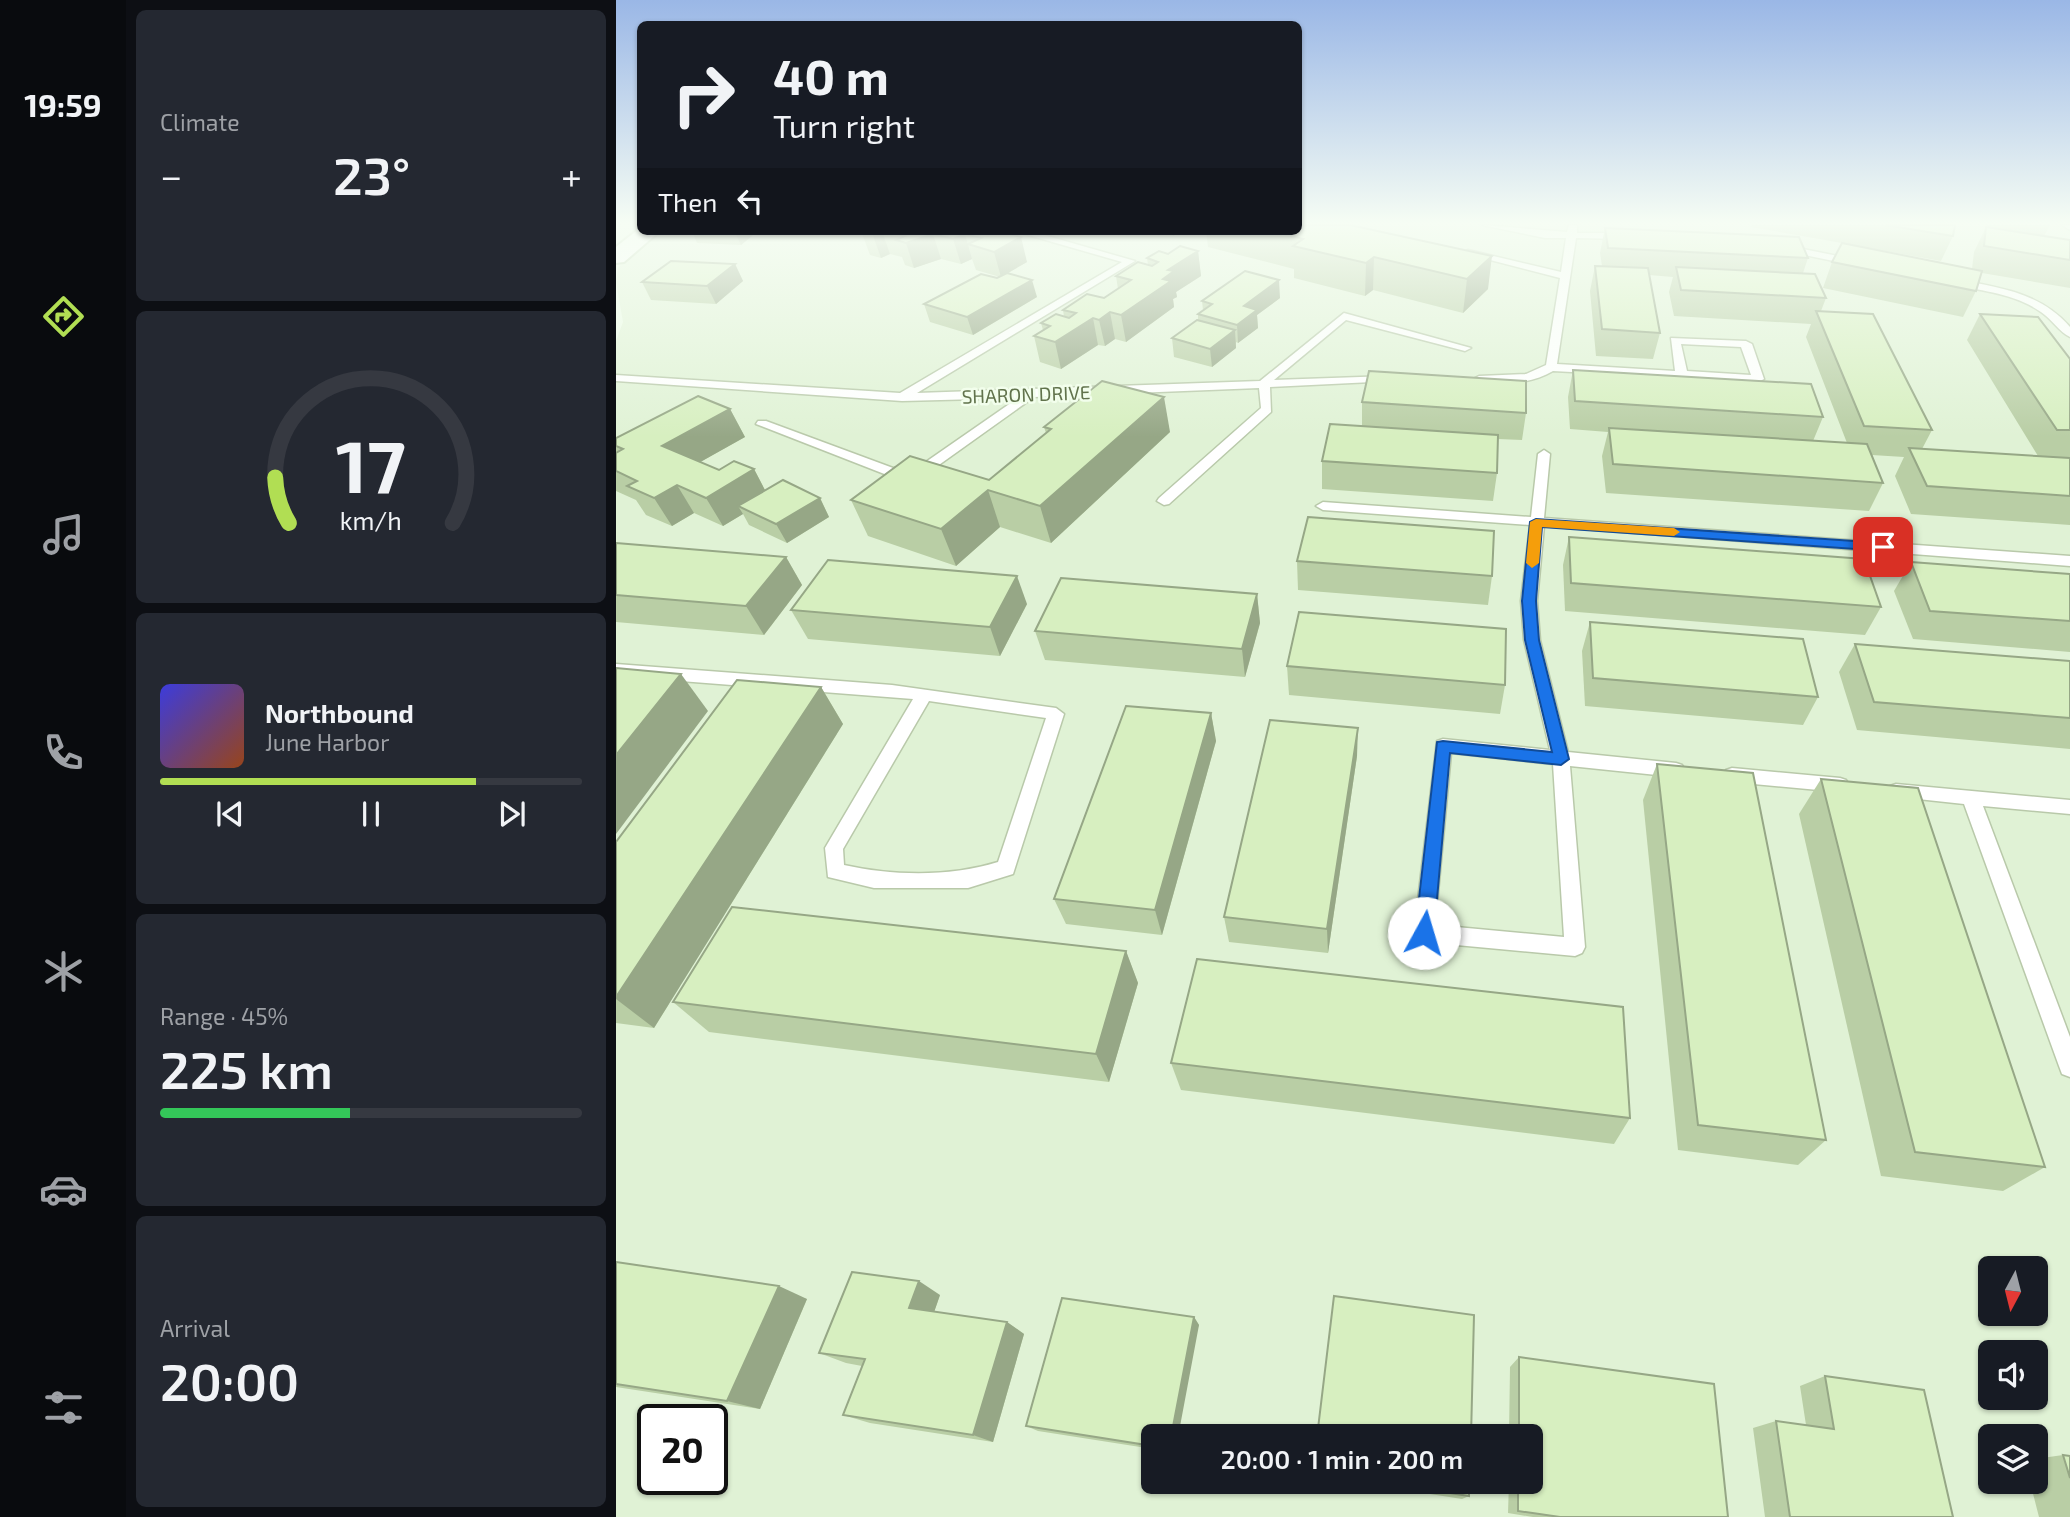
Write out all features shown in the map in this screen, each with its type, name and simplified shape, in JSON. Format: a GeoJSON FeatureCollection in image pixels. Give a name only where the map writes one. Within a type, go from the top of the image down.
{"type":"FeatureCollection","features":[{"type":"Feature","properties":{"kind":"lane"},"geometry":{"type":"LineString","coordinates":[[902,397],[1072,296]]}},
{"type":"Feature","properties":{"kind":"lane"},"geometry":{"type":"LineString","coordinates":[[1551,367],[1561,296]]}},
{"type":"Feature","properties":{"kind":"lane"},"geometry":{"type":"LineString","coordinates":[[2013,296],[2035,301],[2059,319],[2070,334]]}},
{"type":"Feature","properties":{"kind":"lane"},"geometry":{"type":"LineString","coordinates":[[1164,501],[1267,409],[1264,383],[1344,316],[1465,348]]}},
{"type":"Feature","properties":{"kind":"lane"},"geometry":{"type":"LineString","coordinates":[[1470,379],[1520,379],[1538,376],[1551,367],[1682,375],[1733,378],[1758,379],[1746,344],[1675,340],[1682,375]]}},
{"type":"Feature","properties":{"kind":"lane","name":"SHARON DRIVE"},"geometry":{"type":"LineString","coordinates":[[616,378],[902,397],[1406,378]]}},
{"type":"Feature","properties":{"kind":"lane"},"geometry":{"type":"LineString","coordinates":[[762,424],[892,472],[908,472],[924,469],[1031,394]]}},
{"type":"Feature","properties":{"kind":"lane"},"geometry":{"type":"LineString","coordinates":[[1544,454],[1529,601],[1532,640],[1561,759],[1575,947],[1424,933],[1443,747],[1561,759],[1704,773],[2070,807]]}},
{"type":"Feature","properties":{"kind":"lane"},"geometry":{"type":"LineString","coordinates":[[1323,506],[2070,561]]}},
{"type":"Feature","properties":{"kind":"lane"},"geometry":{"type":"LineString","coordinates":[[616,670],[924,695],[1010,705],[1056,714],[1006,868],[968,880],[874,880],[835,871],[834,848],[924,695]]}},
{"type":"Feature","properties":{"kind":"lane"},"geometry":{"type":"LineString","coordinates":[[1971,798],[2070,1066]]}},
{"type":"Feature","properties":{"kind":"shaded area"},"geometry":{"type":"Polygon","coordinates":[[[618,296],[2070,296],[2070,1517],[616,1517],[616,341],[623,322],[618,296]]]}},
{"type":"Feature","properties":{"kind":"building"},"geometry":{"type":"Polygon","coordinates":[[[940,296],[1004,296],[967,317],[924,304],[940,296]]]}},
{"type":"Feature","properties":{"kind":"building"},"geometry":{"type":"Polygon","coordinates":[[[1084,296],[1104,298],[1149,296],[1121,315],[1110,312],[1099,320],[1093,318],[1055,342],[1034,336],[1050,326],[1041,323],[1056,314],[1069,318],[1076,313],[1063,310],[1084,296]]]}},
{"type":"Feature","properties":{"kind":"building"},"geometry":{"type":"Polygon","coordinates":[[[1209,296],[1258,296],[1244,306],[1257,310],[1237,325],[1198,314],[1212,304],[1202,301],[1209,296]]]}},
{"type":"Feature","properties":{"kind":"building"},"geometry":{"type":"Polygon","coordinates":[[[1598,296],[1653,296],[1660,333],[1602,329],[1598,296]]]}},
{"type":"Feature","properties":{"kind":"building"},"geometry":{"type":"Polygon","coordinates":[[[1786,296],[1825,296],[1826,298],[1786,296]]]}},
{"type":"Feature","properties":{"kind":"building"},"geometry":{"type":"Polygon","coordinates":[[[1816,311],[1873,314],[1932,430],[1864,426],[1816,311]]]}},
{"type":"Feature","properties":{"kind":"building"},"geometry":{"type":"Polygon","coordinates":[[[1980,314],[2038,317],[2070,359],[2070,430],[2057,430],[1980,314]]]}},
{"type":"Feature","properties":{"kind":"building"},"geometry":{"type":"Polygon","coordinates":[[[1197,320],[1235,330],[1210,349],[1172,338],[1197,320]]]}},
{"type":"Feature","properties":{"kind":"building"},"geometry":{"type":"Polygon","coordinates":[[[1573,370],[1811,384],[1823,417],[1575,401],[1573,370]]]}},
{"type":"Feature","properties":{"kind":"building"},"geometry":{"type":"Polygon","coordinates":[[[1369,371],[1526,381],[1526,413],[1362,402],[1369,371]]]}},
{"type":"Feature","properties":{"kind":"building"},"geometry":{"type":"Polygon","coordinates":[[[1102,381],[1164,397],[1040,506],[988,490],[941,529],[851,500],[910,456],[989,480],[1051,429],[1044,427],[1102,381]]]}},
{"type":"Feature","properties":{"kind":"building"},"geometry":{"type":"Polygon","coordinates":[[[698,396],[730,409],[662,446],[719,470],[734,461],[754,469],[706,498],[677,485],[654,498],[627,486],[637,481],[616,471],[616,453],[623,449],[616,446],[616,438],[698,396]]]}},
{"type":"Feature","properties":{"kind":"building"},"geometry":{"type":"Polygon","coordinates":[[[1330,424],[1498,435],[1497,473],[1322,461],[1330,424]]]}},
{"type":"Feature","properties":{"kind":"building"},"geometry":{"type":"Polygon","coordinates":[[[1609,428],[1867,444],[1883,483],[1613,464],[1609,428]]]}},
{"type":"Feature","properties":{"kind":"building"},"geometry":{"type":"Polygon","coordinates":[[[1909,448],[2070,458],[2070,496],[1927,486],[1909,448]]]}},
{"type":"Feature","properties":{"kind":"building"},"geometry":{"type":"Polygon","coordinates":[[[783,480],[820,498],[776,524],[738,506],[783,480]]]}},
{"type":"Feature","properties":{"kind":"building"},"geometry":{"type":"Polygon","coordinates":[[[1308,517],[1494,531],[1492,576],[1297,561],[1308,517]]]}},
{"type":"Feature","properties":{"kind":"building"},"geometry":{"type":"Polygon","coordinates":[[[1569,537],[1864,559],[1881,607],[1571,583],[1569,537]]]}},
{"type":"Feature","properties":{"kind":"building"},"geometry":{"type":"Polygon","coordinates":[[[616,543],[786,557],[746,606],[616,595],[616,543]]]}},
{"type":"Feature","properties":{"kind":"building"},"geometry":{"type":"Polygon","coordinates":[[[828,560],[1017,576],[990,627],[791,610],[828,560]]]}},
{"type":"Feature","properties":{"kind":"building"},"geometry":{"type":"Polygon","coordinates":[[[1911,562],[2070,574],[2070,621],[1930,611],[1911,562]]]}},
{"type":"Feature","properties":{"kind":"building"},"geometry":{"type":"Polygon","coordinates":[[[1061,578],[1257,594],[1242,649],[1035,631],[1061,578]]]}},
{"type":"Feature","properties":{"kind":"building"},"geometry":{"type":"Polygon","coordinates":[[[1299,612],[1506,629],[1505,685],[1287,666],[1299,612]]]}},
{"type":"Feature","properties":{"kind":"building"},"geometry":{"type":"Polygon","coordinates":[[[1590,622],[1803,639],[1818,697],[1593,678],[1590,622]]]}},
{"type":"Feature","properties":{"kind":"building"},"geometry":{"type":"Polygon","coordinates":[[[1855,644],[2070,661],[2070,718],[1874,702],[1855,644]]]}},
{"type":"Feature","properties":{"kind":"building"},"geometry":{"type":"Polygon","coordinates":[[[616,668],[681,674],[616,755],[616,668]]]}},
{"type":"Feature","properties":{"kind":"building"},"geometry":{"type":"Polygon","coordinates":[[[737,680],[821,687],[616,997],[616,842],[737,680]]]}},
{"type":"Feature","properties":{"kind":"building"},"geometry":{"type":"Polygon","coordinates":[[[1126,706],[1211,713],[1155,910],[1054,899],[1126,706]]]}},
{"type":"Feature","properties":{"kind":"building"},"geometry":{"type":"Polygon","coordinates":[[[1270,720],[1358,728],[1327,929],[1224,917],[1270,720]]]}},
{"type":"Feature","properties":{"kind":"building"},"geometry":{"type":"Polygon","coordinates":[[[1657,764],[1753,773],[1826,1140],[1698,1125],[1657,764]]]}},
{"type":"Feature","properties":{"kind":"building"},"geometry":{"type":"Polygon","coordinates":[[[1821,779],[1918,788],[2045,1167],[1915,1152],[1821,779]]]}},
{"type":"Feature","properties":{"kind":"building"},"geometry":{"type":"Polygon","coordinates":[[[732,907],[1126,951],[1096,1054],[673,1002],[732,907]]]}},
{"type":"Feature","properties":{"kind":"building"},"geometry":{"type":"Polygon","coordinates":[[[1197,959],[1623,1007],[1630,1118],[1171,1063],[1197,959]]]}},
{"type":"Feature","properties":{"kind":"building"},"geometry":{"type":"Polygon","coordinates":[[[616,1262],[779,1286],[727,1401],[616,1384],[616,1262]]]}},
{"type":"Feature","properties":{"kind":"building"},"geometry":{"type":"Polygon","coordinates":[[[852,1272],[919,1281],[909,1308],[1007,1322],[973,1435],[843,1415],[865,1359],[819,1353],[852,1272]]]}},
{"type":"Feature","properties":{"kind":"building"},"geometry":{"type":"Polygon","coordinates":[[[1334,1296],[1474,1315],[1471,1424],[1319,1424],[1334,1296]]]}},
{"type":"Feature","properties":{"kind":"building"},"geometry":{"type":"Polygon","coordinates":[[[1062,1298],[1194,1317],[1173,1424],[1141,1424],[1141,1444],[1026,1426],[1062,1298]]]}},
{"type":"Feature","properties":{"kind":"building"},"geometry":{"type":"Polygon","coordinates":[[[1519,1357],[1714,1384],[1728,1517],[1560,1517],[1518,1511],[1518,1494],[1543,1494],[1543,1424],[1519,1424],[1519,1357]]]}},
{"type":"Feature","properties":{"kind":"building"},"geometry":{"type":"Polygon","coordinates":[[[1825,1376],[1924,1390],[1953,1517],[1790,1517],[1776,1421],[1834,1429],[1825,1376]]]}},
{"type":"Feature","properties":{"kind":"building"},"geometry":{"type":"Polygon","coordinates":[[[2063,1455],[2070,1456],[2070,1478],[2063,1455]]]}},
{"type":"Feature","properties":{"kind":"slow traffic"},"geometry":{"type":"LineString","coordinates":[[1532,563],[1536,522],[1674,532]]}},
{"type":"Feature","properties":{"kind":"route"},"geometry":{"type":"LineString","coordinates":[[1424,933],[1443,747],[1561,759],[1532,640],[1529,601],[1536,522],[1883,547]]}}]}
